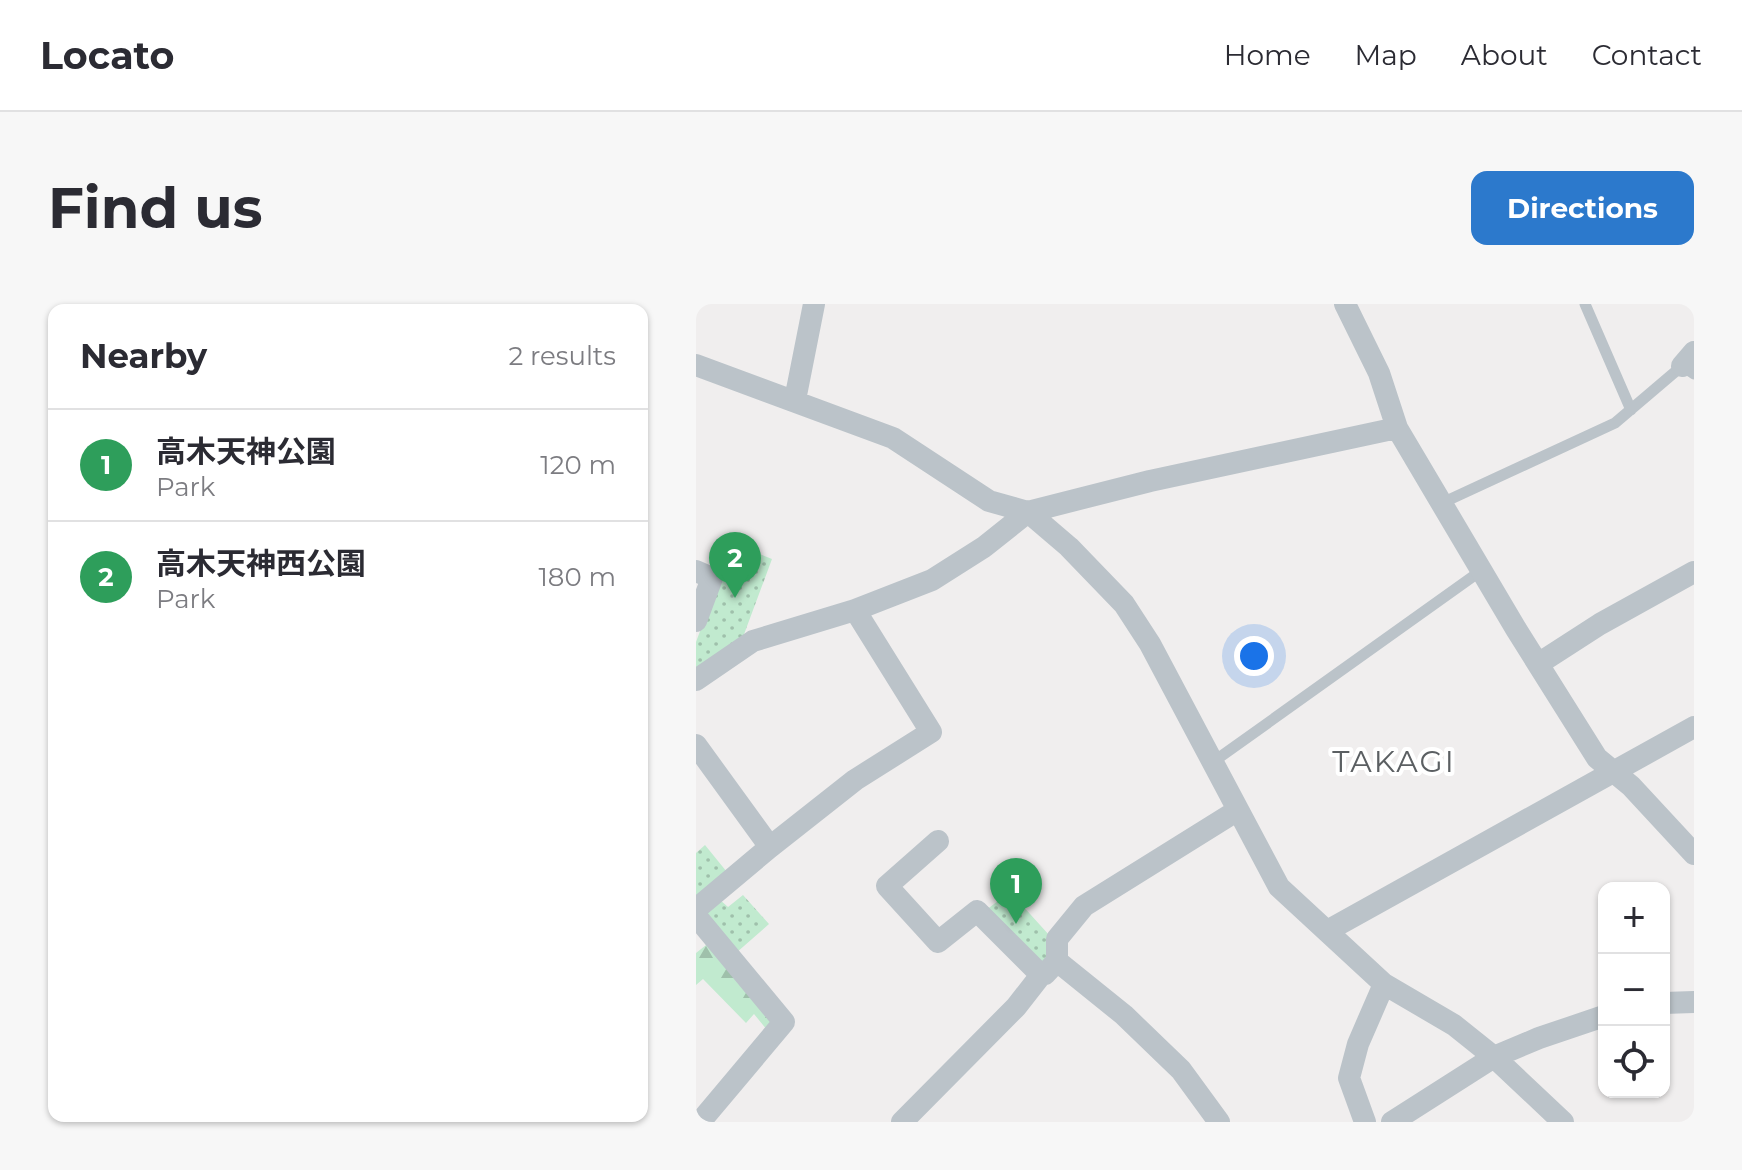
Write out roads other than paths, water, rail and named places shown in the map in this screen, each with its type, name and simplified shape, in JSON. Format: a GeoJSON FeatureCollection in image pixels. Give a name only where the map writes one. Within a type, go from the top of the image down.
{"type":"FeatureCollection","features":[{"type":"Feature","properties":{"kind":"street"},"geometry":{"type":"LineString","coordinates":[[795,400],[814,304]]}},
{"type":"Feature","properties":{"kind":"street"},"geometry":{"type":"LineString","coordinates":[[1345,304],[1379,373],[1397,428],[1597,758],[1631,786],[1694,854]]}},
{"type":"Feature","properties":{"kind":"street"},"geometry":{"type":"LineString","coordinates":[[696,365],[893,438],[989,501],[1028,512],[1069,547],[1124,604],[1150,644],[1279,887],[1384,984],[1454,1025],[1494,1057],[1563,1122]]}},
{"type":"Feature","properties":{"kind":"street"},"geometry":{"type":"LineString","coordinates":[[696,680],[753,641],[855,610],[932,580],[984,547],[1028,512],[1150,481],[1397,428]]}},
{"type":"Feature","properties":{"kind":"street"},"geometry":{"type":"LineString","coordinates":[[696,571],[712,578],[696,621]]}},
{"type":"Feature","properties":{"kind":"street"},"geometry":{"type":"LineString","coordinates":[[1538,664],[1600,624],[1694,572]]}},
{"type":"Feature","properties":{"kind":"street"},"geometry":{"type":"LineString","coordinates":[[696,909],[855,780],[931,732],[855,610]]}},
{"type":"Feature","properties":{"kind":"street"},"geometry":{"type":"LineString","coordinates":[[1327,931],[1694,727]]}},
{"type":"Feature","properties":{"kind":"street"},"geometry":{"type":"LineString","coordinates":[[696,745],[770,847]]}},
{"type":"Feature","properties":{"kind":"street"},"geometry":{"type":"LineString","coordinates":[[902,1122],[1016,1007],[1049,968],[1057,939],[1084,906],[1238,810]]}},
{"type":"Feature","properties":{"kind":"street"},"geometry":{"type":"LineString","coordinates":[[938,841],[887,886],[938,942],[977,911],[1049,968],[1124,1015],[1181,1070],[1219,1122]]}},
{"type":"Feature","properties":{"kind":"street"},"geometry":{"type":"LineString","coordinates":[[696,916],[784,1022],[700,1122]]}},
{"type":"Feature","properties":{"kind":"street"},"geometry":{"type":"LineString","coordinates":[[1365,1122],[1349,1078],[1358,1044],[1384,984]]}},
{"type":"Feature","properties":{"kind":"street"},"geometry":{"type":"LineString","coordinates":[[1670,1003],[1694,1002]]}},
{"type":"Feature","properties":{"kind":"street"},"geometry":{"type":"LineString","coordinates":[[1392,1122],[1494,1057],[1598,1018]]}},
{"type":"Feature","properties":{"kind":"lane"},"geometry":{"type":"LineString","coordinates":[[1585,304],[1631,410]]}},
{"type":"Feature","properties":{"kind":"lane"},"geometry":{"type":"LineString","coordinates":[[1442,503],[1615,423],[1690,364]]}},
{"type":"Feature","properties":{"kind":"lane"},"geometry":{"type":"LineString","coordinates":[[1213,762],[1482,570]]}},
{"type":"Feature","properties":{"kind":"place","name":"高木天神西公園"},"geometry":{"type":"Point","coordinates":[735,598]}},
{"type":"Feature","properties":{"kind":"place","name":"高木天神公園"},"geometry":{"type":"Point","coordinates":[1016,924]}},
{"type":"Feature","properties":{"kind":"district","name":"TAKAGI"},"geometry":{"type":"Point","coordinates":[1394,761]}}]}
